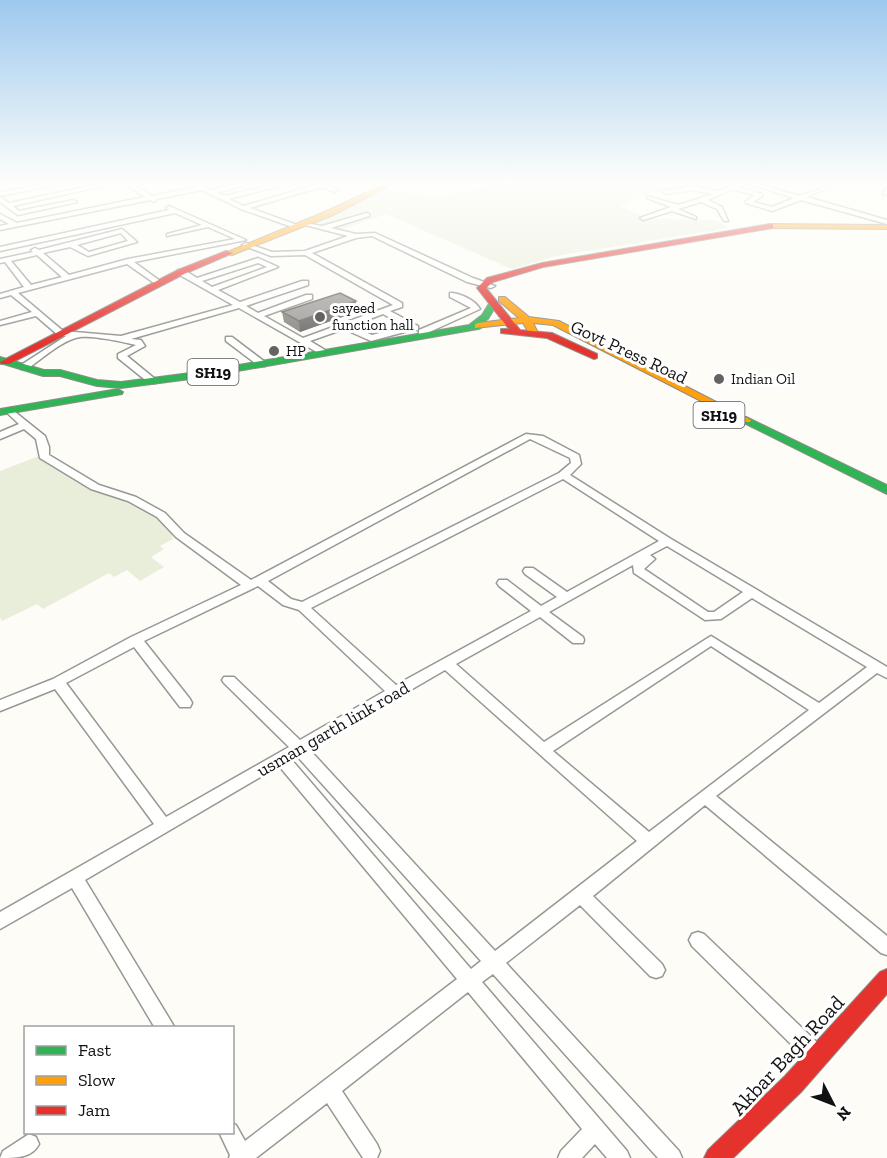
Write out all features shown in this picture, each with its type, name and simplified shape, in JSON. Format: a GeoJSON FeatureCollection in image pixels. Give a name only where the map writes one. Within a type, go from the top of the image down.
{"type":"FeatureCollection","features":[{"type":"Feature","properties":{"kind":"main road"},"geometry":{"type":"LineString","coordinates":[[2,361],[157,283],[264,237]]}},
{"type":"Feature","properties":{"kind":"main road"},"geometry":{"type":"LineString","coordinates":[[517,325],[484,295],[482,288],[536,269],[709,237]]}},
{"type":"Feature","properties":{"kind":"main road"},"geometry":{"type":"LineString","coordinates":[[487,285],[517,325]]}},
{"type":"Feature","properties":{"kind":"main road"},"geometry":{"type":"LineString","coordinates":[[470,328],[485,317],[493,304]]}},
{"type":"Feature","properties":{"kind":"main road","name":"SH19"},"geometry":{"type":"LineString","coordinates":[[2,361],[43,372],[60,373],[95,391],[385,347],[517,325],[539,319],[556,323],[887,490]]}},
{"type":"Feature","properties":{"kind":"main road","name":"SH19"},"geometry":{"type":"LineString","coordinates":[[120,389],[152,381],[262,364],[424,333],[517,325]]}},
{"type":"Feature","properties":{"kind":"main road","name":"Govt Press Road"},"geometry":{"type":"LineString","coordinates":[[517,325],[549,335],[704,407],[887,499]]}},
{"type":"Feature","properties":{"kind":"main road"},"geometry":{"type":"LineString","coordinates":[[5,412],[40,406],[95,391],[120,389]]}},
{"type":"Feature","properties":{"kind":"main road","name":"Akbar Bagh Road"},"geometry":{"type":"LineString","coordinates":[[716,1158],[793,1084],[887,979]]}},
{"type":"Feature","properties":{"kind":"street"},"geometry":{"type":"LineString","coordinates":[[0,249],[48,237]]}},
{"type":"Feature","properties":{"kind":"street"},"geometry":{"type":"LineString","coordinates":[[3,260],[97,237]]}},
{"type":"Feature","properties":{"kind":"street"},"geometry":{"type":"LineString","coordinates":[[70,244],[87,254],[134,242],[129,237]]}},
{"type":"Feature","properties":{"kind":"street"},"geometry":{"type":"LineString","coordinates":[[234,237],[271,254],[306,254],[353,237]]}},
{"type":"Feature","properties":{"kind":"street"},"geometry":{"type":"LineString","coordinates":[[379,237],[470,280],[487,285]]}},
{"type":"Feature","properties":{"kind":"street"},"geometry":{"type":"LineString","coordinates":[[93,238],[131,261],[157,283]]}},
{"type":"Feature","properties":{"kind":"street"},"geometry":{"type":"LineString","coordinates":[[0,239],[10,246]]}},
{"type":"Feature","properties":{"kind":"street"},"geometry":{"type":"LineString","coordinates":[[24,242],[81,285]]}},
{"type":"Feature","properties":{"kind":"street"},"geometry":{"type":"LineString","coordinates":[[0,296],[131,261],[190,248],[246,243]]}},
{"type":"Feature","properties":{"kind":"street"},"geometry":{"type":"LineString","coordinates":[[190,248],[211,259]]}},
{"type":"Feature","properties":{"kind":"street"},"geometry":{"type":"LineString","coordinates":[[303,340],[400,305],[306,254]]}},
{"type":"Feature","properties":{"kind":"street"},"geometry":{"type":"LineString","coordinates":[[3,260],[29,288]]}},
{"type":"Feature","properties":{"kind":"street"},"geometry":{"type":"LineString","coordinates":[[197,280],[258,260],[274,267],[213,289]]}},
{"type":"Feature","properties":{"kind":"street"},"geometry":{"type":"LineString","coordinates":[[181,272],[322,352]]}},
{"type":"Feature","properties":{"kind":"street"},"geometry":{"type":"LineString","coordinates":[[12,292],[61,333],[121,339],[240,305],[304,283]]}},
{"type":"Feature","properties":{"kind":"street"},"geometry":{"type":"LineString","coordinates":[[387,313],[424,333],[476,309],[474,305],[453,295]]}},
{"type":"Feature","properties":{"kind":"street"},"geometry":{"type":"LineString","coordinates":[[259,315],[309,297]]}},
{"type":"Feature","properties":{"kind":"street"},"geometry":{"type":"LineString","coordinates":[[0,323],[36,314]]}},
{"type":"Feature","properties":{"kind":"street"},"geometry":{"type":"LineString","coordinates":[[347,327],[371,338],[412,327]]}},
{"type":"Feature","properties":{"kind":"street"},"geometry":{"type":"LineString","coordinates":[[24,367],[72,337],[116,343],[134,341],[141,346],[121,356],[152,381]]}},
{"type":"Feature","properties":{"kind":"street"},"geometry":{"type":"LineString","coordinates":[[229,339],[262,364]]}},
{"type":"Feature","properties":{"kind":"street"},"geometry":{"type":"LineString","coordinates":[[5,412],[40,438],[44,447],[44,456],[95,487],[132,499],[161,514],[180,535],[287,602],[303,607],[395,692]]}},
{"type":"Feature","properties":{"kind":"street"},"geometry":{"type":"LineString","coordinates":[[0,436],[24,426]]}},
{"type":"Feature","properties":{"kind":"street"},"geometry":{"type":"LineString","coordinates":[[0,706],[58,682],[136,640],[255,583],[528,436],[539,438],[575,457],[576,464],[563,475],[303,607]]}},
{"type":"Feature","properties":{"kind":"street"},"geometry":{"type":"LineString","coordinates":[[563,475],[749,593]]}},
{"type":"Feature","properties":{"kind":"street","name":"usman garth link road"},"geometry":{"type":"LineString","coordinates":[[0,921],[395,692],[667,541]]}},
{"type":"Feature","properties":{"kind":"street"},"geometry":{"type":"LineString","coordinates":[[230,1134],[242,1157],[581,895],[705,796],[819,710],[882,670],[670,547],[637,568],[710,617],[717,616],[749,593]]}},
{"type":"Feature","properties":{"kind":"street"},"geometry":{"type":"LineString","coordinates":[[530,571],[566,597]]}},
{"type":"Feature","properties":{"kind":"street"},"geometry":{"type":"LineString","coordinates":[[503,583],[578,640]]}},
{"type":"Feature","properties":{"kind":"street"},"geometry":{"type":"LineString","coordinates":[[543,750],[711,639],[819,710]]}},
{"type":"Feature","properties":{"kind":"street"},"geometry":{"type":"LineString","coordinates":[[136,640],[184,703]]}},
{"type":"Feature","properties":{"kind":"street"},"geometry":{"type":"LineString","coordinates":[[447,664],[648,841]]}},
{"type":"Feature","properties":{"kind":"street"},"geometry":{"type":"LineString","coordinates":[[229,680],[300,749],[672,1158]]}},
{"type":"Feature","properties":{"kind":"street"},"geometry":{"type":"LineString","coordinates":[[58,682],[164,826]]}},
{"type":"Feature","properties":{"kind":"street"},"geometry":{"type":"LineString","coordinates":[[282,759],[620,1158]]}},
{"type":"Feature","properties":{"kind":"street"},"geometry":{"type":"LineString","coordinates":[[705,796],[887,947]]}},
{"type":"Feature","properties":{"kind":"street"},"geometry":{"type":"LineString","coordinates":[[75,878],[165,1026]]}},
{"type":"Feature","properties":{"kind":"street"},"geometry":{"type":"LineString","coordinates":[[581,895],[656,970]]}},
{"type":"Feature","properties":{"kind":"street"},"geometry":{"type":"LineString","coordinates":[[698,940],[817,1056]]}},
{"type":"Feature","properties":{"kind":"street"},"geometry":{"type":"LineString","coordinates":[[329,1089],[370,1151]]}},
{"type":"Feature","properties":{"kind":"street"},"geometry":{"type":"LineString","coordinates":[[568,1158],[595,1130]]}},
{"type":"Feature","properties":{"kind":"street"},"geometry":{"type":"LineString","coordinates":[[10,1158],[29,1144]]}},
{"type":"Feature","properties":{"kind":"green space"},"geometry":{"type":"Polygon","coordinates":[[[439,237],[672,237],[556,256],[512,269],[439,237]]]}},
{"type":"Feature","properties":{"kind":"green space"},"geometry":{"type":"Polygon","coordinates":[[[39,456],[69,475],[143,507],[168,524],[173,539],[160,546],[164,549],[151,557],[164,567],[140,581],[127,570],[114,577],[109,573],[43,609],[37,604],[2,621],[0,618],[0,471],[39,456]]]}},
{"type":"Feature","properties":{"kind":"building"},"geometry":{"type":"Polygon","coordinates":[[[340,293],[356,301],[299,321],[282,312],[340,293]]]}},
{"type":"Feature","properties":{"kind":"traffic: fast"},"geometry":{"type":"LineString","coordinates":[[472,327],[485,317],[493,304]]}},
{"type":"Feature","properties":{"kind":"traffic: fast"},"geometry":{"type":"LineString","coordinates":[[0,360],[43,373],[60,373],[97,383],[121,385],[198,375],[478,326]]}},
{"type":"Feature","properties":{"kind":"traffic: fast"},"geometry":{"type":"LineString","coordinates":[[0,412],[118,392]]}},
{"type":"Feature","properties":{"kind":"traffic: fast"},"geometry":{"type":"LineString","coordinates":[[746,420],[887,490]]}},
{"type":"Feature","properties":{"kind":"traffic: slow"},"geometry":{"type":"LineString","coordinates":[[229,253],[269,237]]}},
{"type":"Feature","properties":{"kind":"traffic: slow"},"geometry":{"type":"LineString","coordinates":[[502,299],[526,319],[532,331]]}},
{"type":"Feature","properties":{"kind":"traffic: slow"},"geometry":{"type":"LineString","coordinates":[[478,326],[527,320],[556,323],[746,420]]}},
{"type":"Feature","properties":{"kind":"traffic: jam"},"geometry":{"type":"LineString","coordinates":[[516,331],[481,288],[490,280],[542,265],[705,237]]}},
{"type":"Feature","properties":{"kind":"traffic: jam"},"geometry":{"type":"LineString","coordinates":[[5,362],[181,272],[229,253]]}},
{"type":"Feature","properties":{"kind":"traffic: jam"},"geometry":{"type":"LineString","coordinates":[[504,331],[549,335],[594,356]]}},
{"type":"Feature","properties":{"kind":"traffic: jam"},"geometry":{"type":"LineString","coordinates":[[716,1158],[793,1084],[887,979]]}},
{"type":"Feature","properties":{"kind":"place","name":"sayeed function hall"},"geometry":{"type":"Point","coordinates":[320,317]}},
{"type":"Feature","properties":{"kind":"place","name":"HP"},"geometry":{"type":"Point","coordinates":[274,351]}},
{"type":"Feature","properties":{"kind":"place","name":"Indian Oil"},"geometry":{"type":"Point","coordinates":[719,379]}}]}
